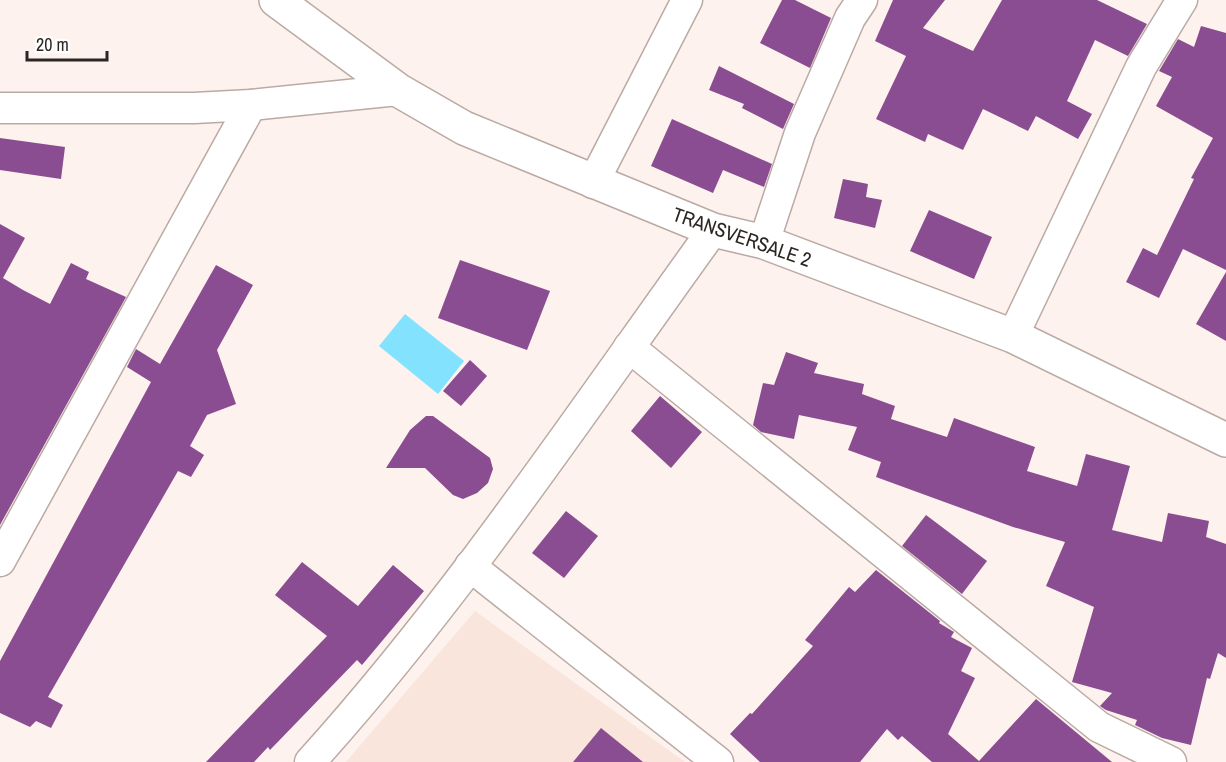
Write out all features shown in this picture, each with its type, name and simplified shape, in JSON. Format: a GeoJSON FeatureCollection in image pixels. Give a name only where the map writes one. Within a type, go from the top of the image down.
{"type":"FeatureCollection","features":[{"type":"Feature","properties":{"kind":"main road","name":"TRANSVERSALE 2"},"geometry":{"type":"LineString","coordinates":[[279,1],[398,90],[464,128],[593,183],[713,230],[764,242],[1013,336],[1226,440]]}},
{"type":"Feature","properties":{"kind":"street"},"geometry":{"type":"LineString","coordinates":[[593,183],[687,0]]}},
{"type":"Feature","properties":{"kind":"street"},"geometry":{"type":"LineString","coordinates":[[764,242],[800,133],[850,18],[862,0]]}},
{"type":"Feature","properties":{"kind":"street"},"geometry":{"type":"LineString","coordinates":[[1013,336],[1141,67],[1182,0]]}},
{"type":"Feature","properties":{"kind":"street"},"geometry":{"type":"LineString","coordinates":[[0,108],[251,105],[398,90]]}},
{"type":"Feature","properties":{"kind":"street"},"geometry":{"type":"LineString","coordinates":[[0,561],[251,105]]}},
{"type":"Feature","properties":{"kind":"street"},"geometry":{"type":"LineString","coordinates":[[310,762],[373,692],[470,566],[713,230]]}},
{"type":"Feature","properties":{"kind":"street"},"geometry":{"type":"LineString","coordinates":[[629,347],[1099,727],[1171,762]]}},
{"type":"Feature","properties":{"kind":"street"},"geometry":{"type":"LineString","coordinates":[[470,566],[718,762]]}},
{"type":"Feature","properties":{"kind":"shaded area"},"geometry":{"type":"Polygon","coordinates":[[[475,611],[685,762],[346,762],[475,611]]]}},
{"type":"Feature","properties":{"kind":"water"},"geometry":{"type":"Polygon","coordinates":[[[405,314],[464,361],[438,394],[379,346],[405,314]]]}},
{"type":"Feature","properties":{"kind":"building"},"geometry":{"type":"Polygon","coordinates":[[[782,0],[795,0],[831,18],[810,68],[760,43],[782,0]]]}},
{"type":"Feature","properties":{"kind":"building"},"geometry":{"type":"Polygon","coordinates":[[[893,0],[945,0],[923,28],[973,51],[1002,0],[1097,0],[1147,24],[1128,56],[1095,40],[1067,101],[1092,114],[1078,139],[1036,116],[1028,131],[983,109],[963,150],[928,134],[925,142],[876,119],[906,56],[875,41],[893,0]]]}},
{"type":"Feature","properties":{"kind":"building"},"geometry":{"type":"Polygon","coordinates":[[[1201,26],[1226,33],[1226,270],[1183,249],[1159,298],[1126,282],[1143,248],[1157,255],[1194,179],[1191,178],[1213,138],[1156,106],[1172,77],[1159,71],[1178,39],[1194,47],[1201,26]]]}},
{"type":"Feature","properties":{"kind":"building"},"geometry":{"type":"Polygon","coordinates":[[[719,66],[794,104],[783,129],[742,108],[744,104],[709,90],[719,66]]]}},
{"type":"Feature","properties":{"kind":"building"},"geometry":{"type":"Polygon","coordinates":[[[672,119],[772,164],[764,187],[723,170],[713,193],[651,166],[672,119]]]}},
{"type":"Feature","properties":{"kind":"building"},"geometry":{"type":"Polygon","coordinates":[[[0,138],[65,147],[61,179],[0,170],[0,138]]]}},
{"type":"Feature","properties":{"kind":"building"},"geometry":{"type":"Polygon","coordinates":[[[843,179],[868,184],[866,197],[882,200],[875,228],[834,218],[843,179]]]}},
{"type":"Feature","properties":{"kind":"building"},"geometry":{"type":"Polygon","coordinates":[[[929,210],[992,237],[974,279],[910,251],[929,210]]]}},
{"type":"Feature","properties":{"kind":"building"},"geometry":{"type":"Polygon","coordinates":[[[0,224],[25,238],[3,278],[23,290],[50,304],[71,263],[89,272],[86,279],[126,297],[0,525],[0,224]]]}},
{"type":"Feature","properties":{"kind":"building"},"geometry":{"type":"Polygon","coordinates":[[[460,260],[550,291],[527,350],[438,318],[460,260]]]}},
{"type":"Feature","properties":{"kind":"building"},"geometry":{"type":"Polygon","coordinates":[[[216,265],[253,285],[217,350],[236,404],[207,415],[190,446],[204,455],[191,477],[178,471],[48,697],[63,705],[51,728],[36,721],[30,727],[0,713],[0,661],[151,382],[127,367],[136,349],[160,364],[216,265]]]}},
{"type":"Feature","properties":{"kind":"building"},"geometry":{"type":"Polygon","coordinates":[[[1226,272],[1226,341],[1196,324],[1226,272]]]}},
{"type":"Feature","properties":{"kind":"building"},"geometry":{"type":"Polygon","coordinates":[[[786,352],[818,363],[814,373],[864,384],[862,394],[895,406],[891,419],[947,437],[954,418],[1035,447],[1027,471],[1077,486],[1086,454],[1130,466],[1112,530],[1162,542],[1168,513],[1209,521],[1206,537],[1226,544],[1226,658],[1218,653],[1210,679],[1207,678],[1191,745],[1162,738],[1135,725],[1137,720],[1100,706],[1112,693],[1072,682],[1094,607],[1046,586],[1065,542],[1013,527],[876,477],[881,462],[848,450],[857,427],[799,415],[794,439],[761,432],[753,425],[763,383],[774,385],[786,352]]]}},
{"type":"Feature","properties":{"kind":"building"},"geometry":{"type":"Polygon","coordinates":[[[470,360],[487,376],[461,406],[443,391],[470,360]]]}},
{"type":"Feature","properties":{"kind":"building"},"geometry":{"type":"Polygon","coordinates":[[[660,396],[702,432],[671,468],[631,431],[660,396]]]}},
{"type":"Feature","properties":{"kind":"building"},"geometry":{"type":"Polygon","coordinates":[[[426,416],[433,416],[490,458],[493,469],[488,483],[477,493],[463,499],[453,495],[425,468],[386,468],[410,430],[426,416]]]}},
{"type":"Feature","properties":{"kind":"building"},"geometry":{"type":"Polygon","coordinates":[[[566,511],[598,536],[564,578],[532,553],[566,511]]]}},
{"type":"Feature","properties":{"kind":"building"},"geometry":{"type":"Polygon","coordinates":[[[926,515],[987,561],[962,594],[902,546],[926,515]]]}},
{"type":"Feature","properties":{"kind":"building"},"geometry":{"type":"Polygon","coordinates":[[[302,562],[358,606],[393,565],[424,591],[362,665],[357,660],[270,750],[268,747],[254,762],[206,762],[327,636],[275,595],[302,562]]]}},
{"type":"Feature","properties":{"kind":"building"},"geometry":{"type":"Polygon","coordinates":[[[876,570],[940,621],[939,623],[954,632],[951,637],[972,648],[961,671],[975,678],[948,734],[979,761],[1036,699],[1112,762],[932,762],[902,736],[898,740],[887,729],[860,762],[760,762],[730,734],[750,713],[752,714],[813,646],[805,640],[849,587],[855,592],[876,570]]]}},
{"type":"Feature","properties":{"kind":"building"},"geometry":{"type":"Polygon","coordinates":[[[601,728],[643,762],[573,762],[601,728]]]}}]}
